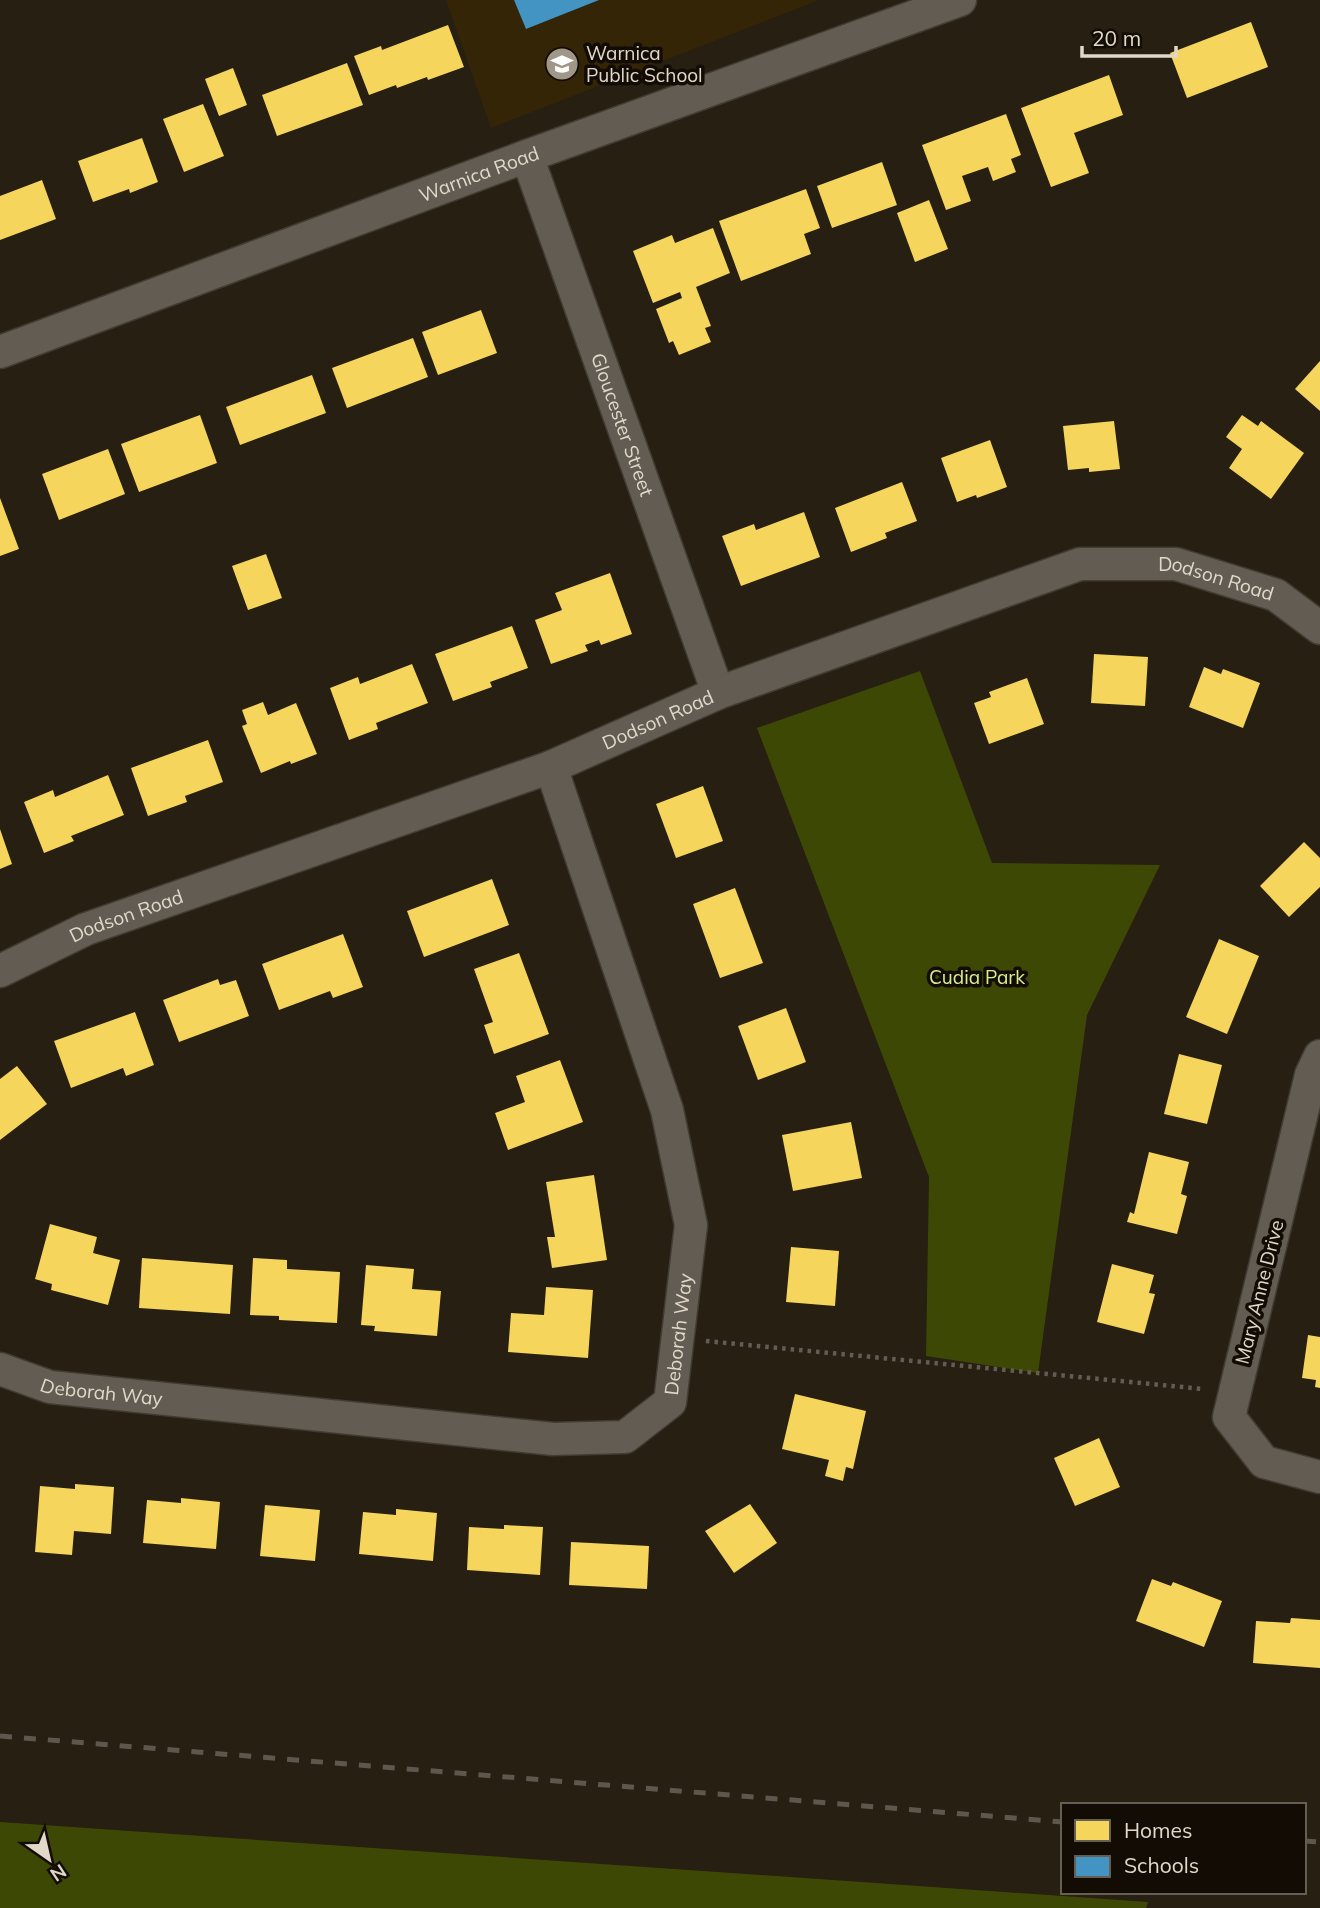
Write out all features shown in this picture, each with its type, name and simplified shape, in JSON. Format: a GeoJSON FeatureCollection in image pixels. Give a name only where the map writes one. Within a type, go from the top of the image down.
{"type":"FeatureCollection","features":[{"type":"Feature","properties":{"kind":"street","name":"Warnica Road"},"geometry":{"type":"LineString","coordinates":[[0,352],[527,156],[960,0]]}},
{"type":"Feature","properties":{"kind":"street","name":"Gloucester Street"},"geometry":{"type":"LineString","coordinates":[[527,156],[718,693]]}},
{"type":"Feature","properties":{"kind":"street","name":"Dodson Road"},"geometry":{"type":"LineString","coordinates":[[0,971],[86,929],[551,767],[718,693],[1080,564],[1176,564],[1276,595],[1320,628]]}},
{"type":"Feature","properties":{"kind":"street","name":"Deborah Way"},"geometry":{"type":"LineString","coordinates":[[0,1369],[50,1387],[553,1439],[625,1437],[670,1402],[691,1225],[667,1110],[551,767]]}},
{"type":"Feature","properties":{"kind":"street","name":"Mary Anne Drive"},"geometry":{"type":"LineString","coordinates":[[1320,1056],[1311,1075],[1229,1417],[1264,1462],[1320,1477]]}},
{"type":"Feature","properties":{"kind":"path"},"geometry":{"type":"LineString","coordinates":[[678,1338],[1235,1392]]}},
{"type":"Feature","properties":{"kind":"shaded area","name":"Warnica Public School"},"geometry":{"type":"Polygon","coordinates":[[[446,0],[819,0],[491,128],[446,0]]]}},
{"type":"Feature","properties":{"kind":"green space","name":"Cudia Park"},"geometry":{"type":"Polygon","coordinates":[[[920,671],[992,863],[1160,865],[1087,1015],[1038,1373],[926,1356],[929,1177],[757,728],[920,671]]]}},
{"type":"Feature","properties":{"kind":"green space"},"geometry":{"type":"Polygon","coordinates":[[[0,1822],[1148,1902],[1146,1908],[0,1908],[0,1822]]]}},
{"type":"Feature","properties":{"kind":"building: Homes"},"geometry":{"type":"Polygon","coordinates":[[[1251,22],[1268,67],[1187,98],[1170,53],[1251,22]]]}},
{"type":"Feature","properties":{"kind":"building: Homes"},"geometry":{"type":"Polygon","coordinates":[[[448,25],[464,67],[428,80],[427,77],[369,95],[354,56],[381,46],[382,50],[448,25]]]}},
{"type":"Feature","properties":{"kind":"building: Homes"},"geometry":{"type":"Polygon","coordinates":[[[347,63],[363,105],[277,136],[262,95],[347,63]]]}},
{"type":"Feature","properties":{"kind":"building: Homes"},"geometry":{"type":"Polygon","coordinates":[[[233,68],[247,105],[219,116],[205,79],[233,68]]]}},
{"type":"Feature","properties":{"kind":"building: Homes"},"geometry":{"type":"Polygon","coordinates":[[[1109,75],[1123,115],[1074,133],[1089,173],[1051,187],[1021,108],[1109,75]]]}},
{"type":"Feature","properties":{"kind":"building: Homes"},"geometry":{"type":"Polygon","coordinates":[[[203,104],[224,156],[184,172],[163,119],[203,104]]]}},
{"type":"Feature","properties":{"kind":"building: Homes"},"geometry":{"type":"Polygon","coordinates":[[[1006,114],[1021,155],[1011,159],[1016,172],[993,181],[988,167],[962,176],[971,201],[946,210],[922,145],[1006,114]]]}},
{"type":"Feature","properties":{"kind":"building: Homes"},"geometry":{"type":"Polygon","coordinates":[[[142,138],[158,182],[130,193],[129,189],[93,202],[78,161],[142,138]]]}},
{"type":"Feature","properties":{"kind":"building: Homes"},"geometry":{"type":"Polygon","coordinates":[[[882,162],[897,205],[832,228],[817,186],[882,162]]]}},
{"type":"Feature","properties":{"kind":"building: Homes"},"geometry":{"type":"Polygon","coordinates":[[[42,180],[56,219],[0,240],[0,196],[42,180]]]}},
{"type":"Feature","properties":{"kind":"building: Homes"},"geometry":{"type":"Polygon","coordinates":[[[806,189],[820,228],[804,234],[811,254],[741,281],[719,221],[806,189]]]}},
{"type":"Feature","properties":{"kind":"building: Homes"},"geometry":{"type":"Polygon","coordinates":[[[929,200],[948,249],[915,262],[897,213],[929,200]]]}},
{"type":"Feature","properties":{"kind":"building: Homes"},"geometry":{"type":"Polygon","coordinates":[[[713,228],[730,273],[696,287],[711,326],[705,328],[711,342],[679,355],[673,341],[669,343],[656,309],[682,298],[680,292],[653,303],[633,251],[672,235],[675,243],[713,228]]]}},
{"type":"Feature","properties":{"kind":"building: Homes"},"geometry":{"type":"Polygon","coordinates":[[[481,310],[497,353],[438,375],[422,332],[481,310]]]}},
{"type":"Feature","properties":{"kind":"building: Homes"},"geometry":{"type":"Polygon","coordinates":[[[413,338],[428,377],[347,408],[332,368],[413,338]]]}},
{"type":"Feature","properties":{"kind":"building: Homes"},"geometry":{"type":"Polygon","coordinates":[[[1320,361],[1320,411],[1295,389],[1320,361]]]}},
{"type":"Feature","properties":{"kind":"building: Homes"},"geometry":{"type":"Polygon","coordinates":[[[312,375],[326,413],[240,445],[226,407],[312,375]]]}},
{"type":"Feature","properties":{"kind":"building: Homes"},"geometry":{"type":"Polygon","coordinates":[[[200,415],[217,463],[139,492],[121,444],[200,415]]]}},
{"type":"Feature","properties":{"kind":"building: Homes"},"geometry":{"type":"Polygon","coordinates":[[[1242,415],[1258,426],[1261,421],[1304,453],[1271,499],[1229,468],[1242,449],[1226,437],[1242,415]]]}},
{"type":"Feature","properties":{"kind":"building: Homes"},"geometry":{"type":"Polygon","coordinates":[[[1114,421],[1120,469],[1089,472],[1089,468],[1068,470],[1063,426],[1114,421]]]}},
{"type":"Feature","properties":{"kind":"building: Homes"},"geometry":{"type":"Polygon","coordinates":[[[990,440],[1007,487],[957,502],[941,458],[990,440]]]}},
{"type":"Feature","properties":{"kind":"building: Homes"},"geometry":{"type":"Polygon","coordinates":[[[108,449],[125,494],[59,520],[42,474],[108,449]]]}},
{"type":"Feature","properties":{"kind":"building: Homes"},"geometry":{"type":"Polygon","coordinates":[[[902,482],[917,521],[885,533],[887,538],[851,552],[835,508],[902,482]]]}},
{"type":"Feature","properties":{"kind":"building: Homes"},"geometry":{"type":"Polygon","coordinates":[[[0,498],[19,549],[0,556],[0,498]]]}},
{"type":"Feature","properties":{"kind":"building: Homes"},"geometry":{"type":"Polygon","coordinates":[[[804,512],[820,557],[741,586],[722,536],[754,524],[756,530],[804,512]]]}},
{"type":"Feature","properties":{"kind":"building: Homes"},"geometry":{"type":"Polygon","coordinates":[[[266,554],[282,598],[248,610],[232,566],[266,554]]]}},
{"type":"Feature","properties":{"kind":"building: Homes"},"geometry":{"type":"Polygon","coordinates":[[[610,573],[632,634],[601,645],[599,640],[585,645],[588,651],[551,664],[535,620],[562,610],[555,593],[610,573]]]}},
{"type":"Feature","properties":{"kind":"building: Homes"},"geometry":{"type":"Polygon","coordinates":[[[512,626],[528,668],[490,682],[492,687],[453,701],[435,654],[512,626]]]}},
{"type":"Feature","properties":{"kind":"building: Homes"},"geometry":{"type":"Polygon","coordinates":[[[1094,654],[1148,657],[1145,706],[1091,703],[1094,654]]]}},
{"type":"Feature","properties":{"kind":"building: Homes"},"geometry":{"type":"Polygon","coordinates":[[[412,664],[428,703],[376,723],[378,729],[349,740],[330,688],[358,677],[360,684],[412,664]]]}},
{"type":"Feature","properties":{"kind":"building: Homes"},"geometry":{"type":"Polygon","coordinates":[[[1204,667],[1221,674],[1223,669],[1260,683],[1243,728],[1189,707],[1204,667]]]}},
{"type":"Feature","properties":{"kind":"building: Homes"},"geometry":{"type":"Polygon","coordinates":[[[1027,678],[1044,724],[989,744],[974,703],[991,697],[989,692],[1027,678]]]}},
{"type":"Feature","properties":{"kind":"building: Homes"},"geometry":{"type":"Polygon","coordinates":[[[263,702],[268,715],[296,703],[317,754],[261,773],[242,726],[247,724],[242,710],[263,702]]]}},
{"type":"Feature","properties":{"kind":"building: Homes"},"geometry":{"type":"Polygon","coordinates":[[[208,740],[223,782],[185,796],[187,802],[148,816],[131,768],[208,740]]]}},
{"type":"Feature","properties":{"kind":"building: Homes"},"geometry":{"type":"Polygon","coordinates":[[[108,775],[124,815],[71,836],[74,841],[44,853],[24,802],[53,790],[55,797],[108,775]]]}},
{"type":"Feature","properties":{"kind":"building: Homes"},"geometry":{"type":"Polygon","coordinates":[[[703,786],[723,841],[676,858],[656,804],[703,786]]]}},
{"type":"Feature","properties":{"kind":"building: Homes"},"geometry":{"type":"Polygon","coordinates":[[[0,829],[12,864],[0,869],[0,829]]]}},
{"type":"Feature","properties":{"kind":"building: Homes"},"geometry":{"type":"Polygon","coordinates":[[[1304,842],[1320,858],[1320,887],[1289,917],[1260,886],[1304,842]]]}},
{"type":"Feature","properties":{"kind":"building: Homes"},"geometry":{"type":"Polygon","coordinates":[[[492,879],[509,925],[424,957],[407,911],[492,879]]]}},
{"type":"Feature","properties":{"kind":"building: Homes"},"geometry":{"type":"Polygon","coordinates":[[[735,888],[763,963],[720,978],[693,904],[735,888]]]}},
{"type":"Feature","properties":{"kind":"building: Homes"},"geometry":{"type":"Polygon","coordinates":[[[343,934],[363,987],[333,998],[330,991],[279,1010],[262,964],[343,934]]]}},
{"type":"Feature","properties":{"kind":"building: Homes"},"geometry":{"type":"Polygon","coordinates":[[[1219,939],[1259,956],[1227,1034],[1186,1017],[1219,939]]]}},
{"type":"Feature","properties":{"kind":"building: Homes"},"geometry":{"type":"Polygon","coordinates":[[[519,953],[549,1034],[494,1054],[484,1025],[493,1022],[474,969],[519,953]]]}},
{"type":"Feature","properties":{"kind":"building: Homes"},"geometry":{"type":"Polygon","coordinates":[[[218,979],[220,985],[236,980],[249,1016],[179,1042],[163,1000],[218,979]]]}},
{"type":"Feature","properties":{"kind":"building: Homes"},"geometry":{"type":"Polygon","coordinates":[[[786,1008],[806,1062],[758,1080],[738,1026],[786,1008]]]}},
{"type":"Feature","properties":{"kind":"building: Homes"},"geometry":{"type":"Polygon","coordinates":[[[135,1012],[154,1065],[126,1076],[123,1068],[71,1088],[54,1041],[135,1012]]]}},
{"type":"Feature","properties":{"kind":"building: Homes"},"geometry":{"type":"Polygon","coordinates":[[[1179,1054],[1222,1065],[1207,1124],[1164,1114],[1179,1054]]]}},
{"type":"Feature","properties":{"kind":"building: Homes"},"geometry":{"type":"Polygon","coordinates":[[[560,1060],[583,1122],[508,1150],[495,1113],[525,1102],[516,1076],[560,1060]]]}},
{"type":"Feature","properties":{"kind":"building: Homes"},"geometry":{"type":"Polygon","coordinates":[[[17,1066],[47,1104],[0,1140],[0,1079],[17,1066]]]}},
{"type":"Feature","properties":{"kind":"building: Homes"},"geometry":{"type":"Polygon","coordinates":[[[851,1122],[862,1178],[793,1191],[782,1135],[851,1122]]]}},
{"type":"Feature","properties":{"kind":"building: Homes"},"geometry":{"type":"Polygon","coordinates":[[[1149,1152],[1189,1162],[1181,1194],[1187,1196],[1177,1234],[1127,1222],[1130,1212],[1134,1214],[1149,1152]]]}},
{"type":"Feature","properties":{"kind":"building: Homes"},"geometry":{"type":"Polygon","coordinates":[[[594,1175],[607,1260],[552,1268],[547,1237],[555,1237],[546,1182],[594,1175]]]}},
{"type":"Feature","properties":{"kind":"building: Homes"},"geometry":{"type":"Polygon","coordinates":[[[50,1224],[97,1237],[93,1253],[120,1260],[108,1305],[51,1290],[52,1284],[35,1279],[50,1224]]]}},
{"type":"Feature","properties":{"kind":"building: Homes"},"geometry":{"type":"Polygon","coordinates":[[[791,1247],[839,1251],[835,1306],[786,1302],[791,1247]]]}},
{"type":"Feature","properties":{"kind":"building: Homes"},"geometry":{"type":"Polygon","coordinates":[[[142,1258],[233,1265],[230,1314],[139,1308],[142,1258]]]}},
{"type":"Feature","properties":{"kind":"building: Homes"},"geometry":{"type":"Polygon","coordinates":[[[253,1258],[287,1260],[287,1269],[340,1272],[337,1323],[279,1320],[279,1316],[250,1315],[253,1258]]]}},
{"type":"Feature","properties":{"kind":"building: Homes"},"geometry":{"type":"Polygon","coordinates":[[[1112,1264],[1154,1275],[1149,1293],[1155,1294],[1144,1334],[1097,1322],[1112,1264]]]}},
{"type":"Feature","properties":{"kind":"building: Homes"},"geometry":{"type":"Polygon","coordinates":[[[366,1265],[414,1269],[412,1289],[441,1291],[437,1336],[374,1331],[375,1326],[361,1325],[366,1265]]]}},
{"type":"Feature","properties":{"kind":"building: Homes"},"geometry":{"type":"Polygon","coordinates":[[[546,1287],[593,1290],[588,1358],[508,1352],[511,1313],[544,1315],[546,1287]]]}},
{"type":"Feature","properties":{"kind":"building: Homes"},"geometry":{"type":"Polygon","coordinates":[[[1308,1335],[1320,1337],[1320,1388],[1315,1387],[1316,1380],[1302,1378],[1308,1335]]]}},
{"type":"Feature","properties":{"kind":"building: Homes"},"geometry":{"type":"Polygon","coordinates":[[[795,1394],[866,1411],[853,1469],[846,1467],[843,1481],[825,1476],[829,1460],[782,1449],[795,1394]]]}},
{"type":"Feature","properties":{"kind":"building: Homes"},"geometry":{"type":"Polygon","coordinates":[[[1099,1438],[1120,1487],[1075,1506],[1054,1458],[1099,1438]]]}},
{"type":"Feature","properties":{"kind":"building: Homes"},"geometry":{"type":"Polygon","coordinates":[[[75,1484],[114,1487],[111,1534],[74,1531],[72,1555],[35,1552],[40,1486],[75,1489],[75,1484]]]}},
{"type":"Feature","properties":{"kind":"building: Homes"},"geometry":{"type":"Polygon","coordinates":[[[181,1498],[220,1502],[216,1549],[143,1543],[147,1500],[181,1503],[181,1498]]]}},
{"type":"Feature","properties":{"kind":"building: Homes"},"geometry":{"type":"Polygon","coordinates":[[[750,1504],[777,1543],[734,1573],[705,1531],[750,1504]]]}},
{"type":"Feature","properties":{"kind":"building: Homes"},"geometry":{"type":"Polygon","coordinates":[[[265,1505],[320,1510],[315,1561],[260,1556],[265,1505]]]}},
{"type":"Feature","properties":{"kind":"building: Homes"},"geometry":{"type":"Polygon","coordinates":[[[396,1509],[437,1513],[433,1561],[359,1554],[363,1512],[396,1515],[396,1509]]]}},
{"type":"Feature","properties":{"kind":"building: Homes"},"geometry":{"type":"Polygon","coordinates":[[[504,1525],[543,1527],[540,1575],[467,1570],[469,1527],[504,1529],[504,1525]]]}},
{"type":"Feature","properties":{"kind":"building: Homes"},"geometry":{"type":"Polygon","coordinates":[[[571,1542],[649,1546],[647,1589],[569,1585],[571,1542]]]}},
{"type":"Feature","properties":{"kind":"building: Homes"},"geometry":{"type":"Polygon","coordinates":[[[1152,1579],[1171,1586],[1173,1582],[1222,1601],[1204,1647],[1136,1621],[1152,1579]]]}},
{"type":"Feature","properties":{"kind":"building: Homes"},"geometry":{"type":"Polygon","coordinates":[[[1291,1618],[1320,1620],[1320,1668],[1253,1663],[1256,1621],[1290,1623],[1291,1618]]]}},
{"type":"Feature","properties":{"kind":"building: Schools"},"geometry":{"type":"Polygon","coordinates":[[[514,0],[599,0],[526,29],[514,0]]]}},
{"type":"Feature","properties":{"kind":"railway"},"geometry":{"type":"LineString","coordinates":[[0,1736],[1061,1822]]}},
{"type":"Feature","properties":{"kind":"railway"},"geometry":{"type":"LineString","coordinates":[[1306,1841],[1320,1842]]}},
{"type":"Feature","properties":{"kind":"place","name":"Warnica Public School"},"geometry":{"type":"Point","coordinates":[562,64]}}]}
